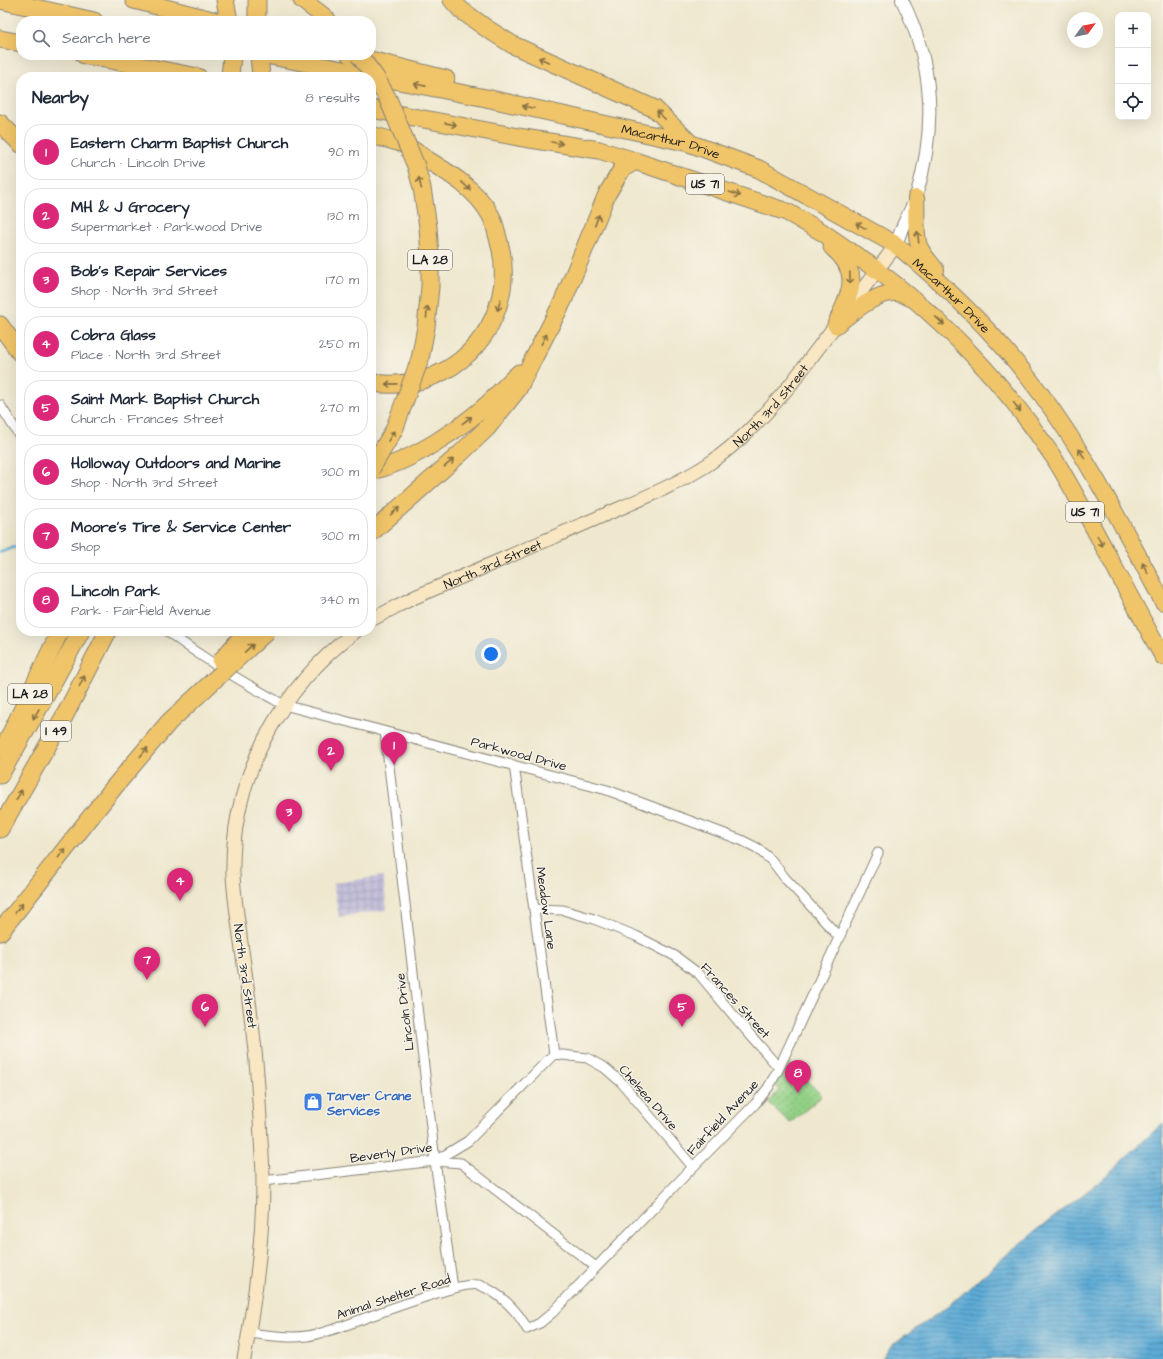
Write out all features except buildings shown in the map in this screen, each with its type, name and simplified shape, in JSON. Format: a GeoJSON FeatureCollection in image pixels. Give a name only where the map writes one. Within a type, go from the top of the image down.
{"type":"FeatureCollection","features":[{"type":"Feature","properties":{"kind":"highway"},"geometry":{"type":"LineString","coordinates":[[0,0],[72,16]]}},
{"type":"Feature","properties":{"kind":"highway"},"geometry":{"type":"LineString","coordinates":[[134,0],[196,16]]}},
{"type":"Feature","properties":{"kind":"highway"},"geometry":{"type":"LineString","coordinates":[[225,0],[227,16]]}},
{"type":"Feature","properties":{"kind":"highway"},"geometry":{"type":"LineString","coordinates":[[232,0],[232,16]]}},
{"type":"Feature","properties":{"kind":"highway"},"geometry":{"type":"LineString","coordinates":[[257,0],[257,16]]}},
{"type":"Feature","properties":{"kind":"highway"},"geometry":{"type":"LineString","coordinates":[[302,0],[323,16]]}},
{"type":"Feature","properties":{"kind":"highway"},"geometry":{"type":"LineString","coordinates":[[452,0],[461,10],[513,45],[655,109],[689,143]]}},
{"type":"Feature","properties":{"kind":"highway"},"geometry":{"type":"LineString","coordinates":[[0,39],[16,42]]}},
{"type":"Feature","properties":{"kind":"highway"},"geometry":{"type":"LineString","coordinates":[[108,60],[167,72]]}},
{"type":"Feature","properties":{"kind":"highway"},"geometry":{"type":"LineString","coordinates":[[230,72],[232,60]]}},
{"type":"Feature","properties":{"kind":"highway"},"geometry":{"type":"LineString","coordinates":[[254,72],[256,60]]}},
{"type":"Feature","properties":{"kind":"highway"},"geometry":{"type":"LineString","coordinates":[[259,60],[261,72]]}},
{"type":"Feature","properties":{"kind":"highway","name":"Macarthur Drive"},"geometry":{"type":"LineString","coordinates":[[292,60],[353,72]]}},
{"type":"Feature","properties":{"kind":"highway","name":"LA 28"},"geometry":{"type":"LineString","coordinates":[[363,60],[372,72]]}},
{"type":"Feature","properties":{"kind":"highway"},"geometry":{"type":"LineString","coordinates":[[369,60],[447,80],[486,98]]}},
{"type":"Feature","properties":{"kind":"highway","name":"Macarthur Drive"},"geometry":{"type":"LineString","coordinates":[[376,76],[486,98],[689,143],[759,169],[896,244],[954,295],[1001,344],[1042,394],[1083,456],[1163,602]]}},
{"type":"Feature","properties":{"kind":"highway","name":"LA 28"},"geometry":{"type":"LineString","coordinates":[[376,78],[388,99],[416,166],[422,188],[428,227],[430,287],[426,327],[420,359],[394,430],[376,461]]}},
{"type":"Feature","properties":{"kind":"highway","name":"Macarthur Drive"},"geometry":{"type":"LineString","coordinates":[[376,110],[518,137],[599,150],[636,161],[787,212],[822,232],[877,270],[918,301],[970,351],[993,376],[1027,420],[1055,460],[1079,501],[1163,657]]}},
{"type":"Feature","properties":{"kind":"highway"},"geometry":{"type":"LineString","coordinates":[[0,123],[16,139]]}},
{"type":"Feature","properties":{"kind":"highway"},"geometry":{"type":"LineString","coordinates":[[376,136],[403,144],[461,182],[474,194],[483,204],[491,217],[501,248],[504,264],[504,282],[497,313],[479,342],[467,354],[456,364],[438,374],[422,380],[404,384],[387,385],[376,384]]}},
{"type":"Feature","properties":{"kind":"highway"},"geometry":{"type":"LineString","coordinates":[[376,529],[462,453],[487,428],[518,389],[563,301],[608,194],[622,169],[636,161]]}},
{"type":"Feature","properties":{"kind":"highway"},"geometry":{"type":"LineString","coordinates":[[916,198],[917,235],[919,246],[937,271],[1001,344]]}},
{"type":"Feature","properties":{"kind":"highway"},"geometry":{"type":"LineString","coordinates":[[787,212],[835,250],[848,264],[851,274],[850,286],[847,299],[836,325]]}},
{"type":"Feature","properties":{"kind":"highway"},"geometry":{"type":"LineString","coordinates":[[836,325],[868,303],[887,293],[896,292],[918,301]]}},
{"type":"Feature","properties":{"kind":"highway"},"geometry":{"type":"LineString","coordinates":[[0,325],[16,347]]}},
{"type":"Feature","properties":{"kind":"highway"},"geometry":{"type":"LineString","coordinates":[[376,469],[383,468],[408,457],[461,425],[490,402],[533,360]]}},
{"type":"Feature","properties":{"kind":"highway","name":"LA 28"},"geometry":{"type":"LineString","coordinates":[[0,756],[58,636]]}},
{"type":"Feature","properties":{"kind":"highway","name":"I 49"},"geometry":{"type":"LineString","coordinates":[[0,775],[78,636]]}},
{"type":"Feature","properties":{"kind":"highway","name":"I 49"},"geometry":{"type":"LineString","coordinates":[[0,829],[65,715],[105,636]]}},
{"type":"Feature","properties":{"kind":"highway"},"geometry":{"type":"LineString","coordinates":[[0,932],[115,786],[243,636]]}},
{"type":"Feature","properties":{"kind":"highway"},"geometry":{"type":"LineString","coordinates":[[170,722],[262,636]]}},
{"type":"Feature","properties":{"kind":"main road","name":"North 3rd Street"},"geometry":{"type":"LineString","coordinates":[[376,617],[415,597],[654,493],[707,465],[753,428],[791,384],[896,244]]}},
{"type":"Feature","properties":{"kind":"main road","name":"North 3rd Street"},"geometry":{"type":"LineString","coordinates":[[244,1359],[258,1272],[263,1181],[256,1060],[252,1017],[234,893],[233,849],[245,784],[260,748],[284,706],[315,669],[351,636]]}},
{"type":"Feature","properties":{"kind":"street","name":"North 3rd Street"},"geometry":{"type":"LineString","coordinates":[[896,244],[916,198],[928,141],[930,112],[928,80],[918,40],[902,0]]}},
{"type":"Feature","properties":{"kind":"street"},"geometry":{"type":"LineString","coordinates":[[0,405],[16,430]]}},
{"type":"Feature","properties":{"kind":"street","name":"Parkwood Drive"},"geometry":{"type":"LineString","coordinates":[[174,636],[245,683],[284,706],[607,790],[741,840],[757,848],[772,861],[785,878],[840,938]]}},
{"type":"Feature","properties":{"kind":"street","name":"Lincoln Drive"},"geometry":{"type":"LineString","coordinates":[[385,732],[435,1161],[454,1288]]}},
{"type":"Feature","properties":{"kind":"street","name":"Meadow Lane"},"geometry":{"type":"LineString","coordinates":[[514,765],[554,1054]]}},
{"type":"Feature","properties":{"kind":"street","name":"Fairfield Avenue"},"geometry":{"type":"LineString","coordinates":[[527,1329],[540,1323],[553,1312],[693,1166],[755,1104],[768,1088],[779,1068],[840,938],[878,853]]}},
{"type":"Feature","properties":{"kind":"street","name":"Frances Street"},"geometry":{"type":"LineString","coordinates":[[534,909],[563,910],[594,919],[636,936],[675,956],[699,974],[779,1068]]}},
{"type":"Feature","properties":{"kind":"street","name":"Beverly Drive"},"geometry":{"type":"LineString","coordinates":[[263,1181],[435,1161],[468,1141],[554,1054]]}},
{"type":"Feature","properties":{"kind":"street","name":"Chelsea Drive"},"geometry":{"type":"LineString","coordinates":[[554,1054],[587,1058],[605,1068],[620,1082],[693,1166]]}},
{"type":"Feature","properties":{"kind":"street"},"geometry":{"type":"LineString","coordinates":[[435,1161],[461,1163],[596,1267]]}},
{"type":"Feature","properties":{"kind":"street","name":"Animal Shelter Road"},"geometry":{"type":"LineString","coordinates":[[249,1333],[289,1337],[307,1336],[336,1328],[454,1288],[477,1285],[494,1293],[512,1307],[522,1318],[527,1329]]}},
{"type":"Feature","properties":{"kind":"shaded area"},"geometry":{"type":"Polygon","coordinates":[[[383,876],[387,910],[339,917],[333,883],[383,876]]]}},
{"type":"Feature","properties":{"kind":"green space"},"geometry":{"type":"Polygon","coordinates":[[[788,1061],[822,1096],[790,1123],[769,1103],[780,1089],[774,1085],[788,1061]]]}},
{"type":"Feature","properties":{"kind":"water"},"geometry":{"type":"Polygon","coordinates":[[[1163,1123],[1163,1359],[882,1359],[891,1346],[950,1305],[1013,1249],[1099,1182],[1163,1123]]]}},
{"type":"Feature","properties":{"kind":"waterway"},"geometry":{"type":"LineString","coordinates":[[0,552],[16,547]]}},
{"type":"Feature","properties":{"kind":"place","name":"Eastern Charm Baptist Church"},"geometry":{"type":"Point","coordinates":[394,765]}},
{"type":"Feature","properties":{"kind":"place","name":"MH & J Grocery"},"geometry":{"type":"Point","coordinates":[331,771]}},
{"type":"Feature","properties":{"kind":"place","name":"Bob's Repair Services"},"geometry":{"type":"Point","coordinates":[289,832]}},
{"type":"Feature","properties":{"kind":"place","name":"Cobra Glass"},"geometry":{"type":"Point","coordinates":[180,901]}},
{"type":"Feature","properties":{"kind":"place","name":"Moore's Tire & Service Center"},"geometry":{"type":"Point","coordinates":[147,980]}},
{"type":"Feature","properties":{"kind":"place","name":"Holloway Outdoors and Marine"},"geometry":{"type":"Point","coordinates":[205,1027]}},
{"type":"Feature","properties":{"kind":"place","name":"Saint Mark Baptist Church"},"geometry":{"type":"Point","coordinates":[682,1027]}},
{"type":"Feature","properties":{"kind":"place","name":"Lincoln Park"},"geometry":{"type":"Point","coordinates":[798,1093]}},
{"type":"Feature","properties":{"kind":"place","name":"Tarver Crane Services"},"geometry":{"type":"Point","coordinates":[313,1102]}}]}
